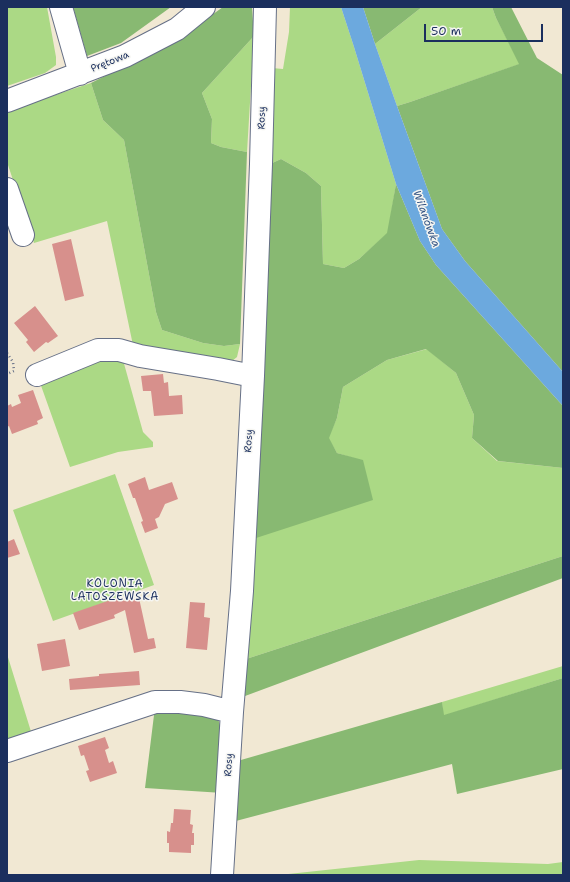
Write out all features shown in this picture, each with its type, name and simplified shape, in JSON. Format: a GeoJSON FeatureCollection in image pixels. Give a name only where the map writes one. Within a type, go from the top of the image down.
{"type":"FeatureCollection","features":[{"type":"Feature","properties":{"kind":"street"},"geometry":{"type":"LineString","coordinates":[[61,7],[80,74]]}},
{"type":"Feature","properties":{"kind":"street","name":"Prętowa"},"geometry":{"type":"LineString","coordinates":[[7,101],[125,56],[177,29],[204,7]]}},
{"type":"Feature","properties":{"kind":"street","name":"Rosy"},"geometry":{"type":"LineString","coordinates":[[222,875],[232,712],[242,591],[253,376],[265,7]]}},
{"type":"Feature","properties":{"kind":"street"},"geometry":{"type":"LineString","coordinates":[[7,189],[22,235]]}},
{"type":"Feature","properties":{"kind":"street"},"geometry":{"type":"LineString","coordinates":[[37,375],[98,350],[119,350],[140,356],[253,376]]}},
{"type":"Feature","properties":{"kind":"street"},"geometry":{"type":"LineString","coordinates":[[7,751],[155,702],[180,702],[204,705],[232,712]]}},
{"type":"Feature","properties":{"kind":"path"},"geometry":{"type":"LineString","coordinates":[[7,353],[13,362],[14,371],[7,374]]}},
{"type":"Feature","properties":{"kind":"green space"},"geometry":{"type":"Polygon","coordinates":[[[7,7],[47,7],[56,57],[56,65],[45,73],[7,86],[7,7]]]}},
{"type":"Feature","properties":{"kind":"green space"},"geometry":{"type":"Polygon","coordinates":[[[73,7],[171,7],[121,43],[87,56],[73,7]]]}},
{"type":"Feature","properties":{"kind":"green space"},"geometry":{"type":"Polygon","coordinates":[[[223,7],[252,7],[254,36],[202,93],[212,119],[211,143],[221,147],[247,152],[240,344],[224,346],[203,343],[162,330],[156,312],[124,140],[103,120],[91,83],[177,40],[223,7]]]}},
{"type":"Feature","properties":{"kind":"green space"},"geometry":{"type":"Polygon","coordinates":[[[290,7],[341,7],[396,184],[388,233],[359,259],[344,268],[323,264],[321,186],[306,173],[281,159],[270,164],[272,68],[283,69],[289,32],[290,7]]]}},
{"type":"Feature","properties":{"kind":"green space"},"geometry":{"type":"Polygon","coordinates":[[[363,7],[422,7],[375,44],[363,7]]]}},
{"type":"Feature","properties":{"kind":"green space"},"geometry":{"type":"Polygon","coordinates":[[[422,7],[492,7],[496,18],[520,64],[397,106],[375,44],[422,7]]]}},
{"type":"Feature","properties":{"kind":"green space"},"geometry":{"type":"Polygon","coordinates":[[[492,7],[511,7],[537,58],[563,75],[563,372],[465,261],[442,229],[397,106],[519,64],[492,7]]]}},
{"type":"Feature","properties":{"kind":"green space"},"geometry":{"type":"Polygon","coordinates":[[[254,36],[247,152],[221,147],[211,143],[212,119],[202,93],[254,36]]]}},
{"type":"Feature","properties":{"kind":"green space"},"geometry":{"type":"Polygon","coordinates":[[[91,83],[103,120],[124,140],[156,312],[162,330],[203,343],[224,346],[240,344],[237,357],[226,366],[134,350],[107,221],[34,243],[7,162],[7,111],[91,83]]]}},
{"type":"Feature","properties":{"kind":"green space"},"geometry":{"type":"Polygon","coordinates":[[[281,159],[306,173],[321,186],[323,264],[344,268],[359,259],[387,233],[396,184],[420,241],[436,265],[563,406],[563,468],[498,461],[472,438],[474,415],[456,373],[426,349],[387,360],[343,387],[337,418],[329,438],[337,453],[363,460],[373,500],[253,539],[270,164],[281,159]]]}},
{"type":"Feature","properties":{"kind":"green space"},"geometry":{"type":"Polygon","coordinates":[[[427,349],[456,373],[474,415],[472,438],[497,461],[563,468],[563,556],[240,661],[253,539],[363,461],[337,453],[328,438],[337,418],[343,387],[387,360],[427,349]]]}},
{"type":"Feature","properties":{"kind":"green space"},"geometry":{"type":"Polygon","coordinates":[[[97,358],[123,360],[143,432],[153,442],[153,447],[118,452],[70,467],[39,380],[97,358]]]}},
{"type":"Feature","properties":{"kind":"green space"},"geometry":{"type":"Polygon","coordinates":[[[115,474],[154,585],[53,621],[13,510],[115,474]]]}},
{"type":"Feature","properties":{"kind":"green space"},"geometry":{"type":"Polygon","coordinates":[[[563,556],[563,578],[237,699],[240,661],[563,556]]]}},
{"type":"Feature","properties":{"kind":"green space"},"geometry":{"type":"Polygon","coordinates":[[[7,654],[33,738],[7,746],[7,654]]]}},
{"type":"Feature","properties":{"kind":"green space"},"geometry":{"type":"Polygon","coordinates":[[[563,666],[563,678],[443,716],[442,702],[563,666]]]}},
{"type":"Feature","properties":{"kind":"green space"},"geometry":{"type":"Polygon","coordinates":[[[563,678],[563,769],[457,794],[452,764],[232,822],[234,762],[442,702],[444,715],[563,678]]]}},
{"type":"Feature","properties":{"kind":"green space"},"geometry":{"type":"Polygon","coordinates":[[[155,707],[217,715],[221,729],[223,793],[145,788],[155,707]]]}},
{"type":"Feature","properties":{"kind":"green space"},"geometry":{"type":"Polygon","coordinates":[[[419,860],[548,864],[563,862],[563,875],[279,875],[419,860]]]}},
{"type":"Feature","properties":{"kind":"water","name":"Wilanówka"},"geometry":{"type":"Polygon","coordinates":[[[341,7],[363,7],[442,229],[465,261],[563,372],[563,406],[436,265],[420,241],[396,184],[341,7]]]}},
{"type":"Feature","properties":{"kind":"building"},"geometry":{"type":"Polygon","coordinates":[[[71,239],[84,296],[65,301],[52,244],[71,239]]]}},
{"type":"Feature","properties":{"kind":"building"},"geometry":{"type":"Polygon","coordinates":[[[35,306],[58,336],[48,343],[46,342],[34,352],[26,342],[28,340],[14,323],[35,306]]]}},
{"type":"Feature","properties":{"kind":"building"},"geometry":{"type":"Polygon","coordinates":[[[163,374],[164,383],[168,382],[169,396],[182,395],[183,414],[154,416],[151,391],[143,391],[141,376],[163,374]]]}},
{"type":"Feature","properties":{"kind":"building"},"geometry":{"type":"Polygon","coordinates":[[[33,390],[43,418],[37,421],[38,424],[12,434],[9,426],[7,427],[7,406],[11,404],[12,407],[21,403],[18,395],[33,390]]]}},
{"type":"Feature","properties":{"kind":"building"},"geometry":{"type":"Polygon","coordinates":[[[145,477],[149,490],[172,482],[178,499],[165,504],[159,517],[155,519],[158,528],[145,533],[141,522],[143,521],[135,498],[133,498],[128,484],[145,477]]]}},
{"type":"Feature","properties":{"kind":"building"},"geometry":{"type":"Polygon","coordinates":[[[14,539],[20,554],[7,558],[7,542],[14,539]]]}},
{"type":"Feature","properties":{"kind":"building"},"geometry":{"type":"Polygon","coordinates":[[[122,596],[124,601],[139,598],[148,639],[154,638],[156,648],[134,653],[125,610],[114,615],[115,618],[79,630],[73,613],[122,596]]]}},
{"type":"Feature","properties":{"kind":"building"},"geometry":{"type":"Polygon","coordinates":[[[190,602],[205,603],[204,617],[210,618],[207,650],[186,648],[190,602]]]}},
{"type":"Feature","properties":{"kind":"building"},"geometry":{"type":"Polygon","coordinates":[[[65,639],[70,666],[42,671],[37,644],[65,639]]]}},
{"type":"Feature","properties":{"kind":"building"},"geometry":{"type":"Polygon","coordinates":[[[139,671],[140,685],[70,690],[69,679],[99,676],[99,674],[139,671]]]}},
{"type":"Feature","properties":{"kind":"building"},"geometry":{"type":"Polygon","coordinates":[[[105,737],[109,748],[105,750],[109,763],[113,761],[117,773],[90,782],[86,771],[89,770],[84,755],[81,756],[78,746],[105,737]]]}},
{"type":"Feature","properties":{"kind":"building"},"geometry":{"type":"Polygon","coordinates":[[[174,809],[191,810],[190,824],[193,825],[192,833],[194,833],[194,845],[191,845],[191,853],[169,852],[167,831],[170,832],[171,823],[173,823],[174,809]]]}},
{"type":"Feature","properties":{"kind":"district","name":"KOLONIA LATOSZEWSKA"},"geometry":{"type":"Point","coordinates":[115,590]}}]}
